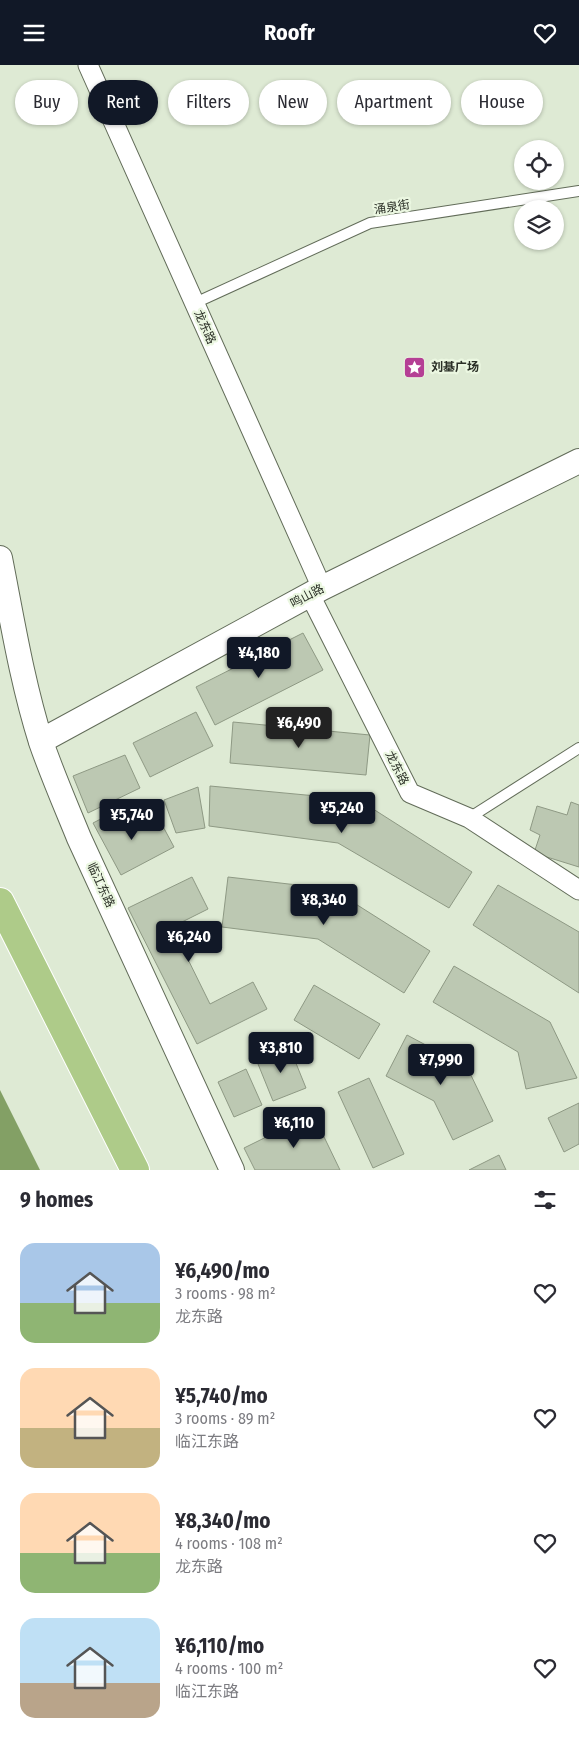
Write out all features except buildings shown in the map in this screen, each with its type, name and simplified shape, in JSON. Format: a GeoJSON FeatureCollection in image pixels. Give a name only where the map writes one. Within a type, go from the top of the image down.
{"type":"FeatureCollection","features":[{"type":"Feature","properties":{"kind":"main road"},"geometry":{"type":"LineString","coordinates":[[0,902],[135,1170]]}},
{"type":"Feature","properties":{"kind":"street","name":"龙东路"},"geometry":{"type":"LineString","coordinates":[[88,65],[195,303],[316,592],[410,793],[469,818],[579,890]]}},
{"type":"Feature","properties":{"kind":"street","name":"鸣山路"},"geometry":{"type":"LineString","coordinates":[[41,741],[316,592],[579,461]]}},
{"type":"Feature","properties":{"kind":"street","name":"临江东路"},"geometry":{"type":"LineString","coordinates":[[0,558],[21,665],[41,741],[79,838],[232,1170]]}},
{"type":"Feature","properties":{"kind":"lane","name":"涌泉街"},"geometry":{"type":"LineString","coordinates":[[195,303],[370,223],[579,191]]}},
{"type":"Feature","properties":{"kind":"lane"},"geometry":{"type":"LineString","coordinates":[[469,818],[579,749]]}},
{"type":"Feature","properties":{"kind":"shaded area"},"geometry":{"type":"Polygon","coordinates":[[[0,1090],[40,1170],[0,1170],[0,1090]]]}},
{"type":"Feature","properties":{"kind":"place","name":"刘基广场"},"geometry":{"type":"Point","coordinates":[415,367]}}]}
